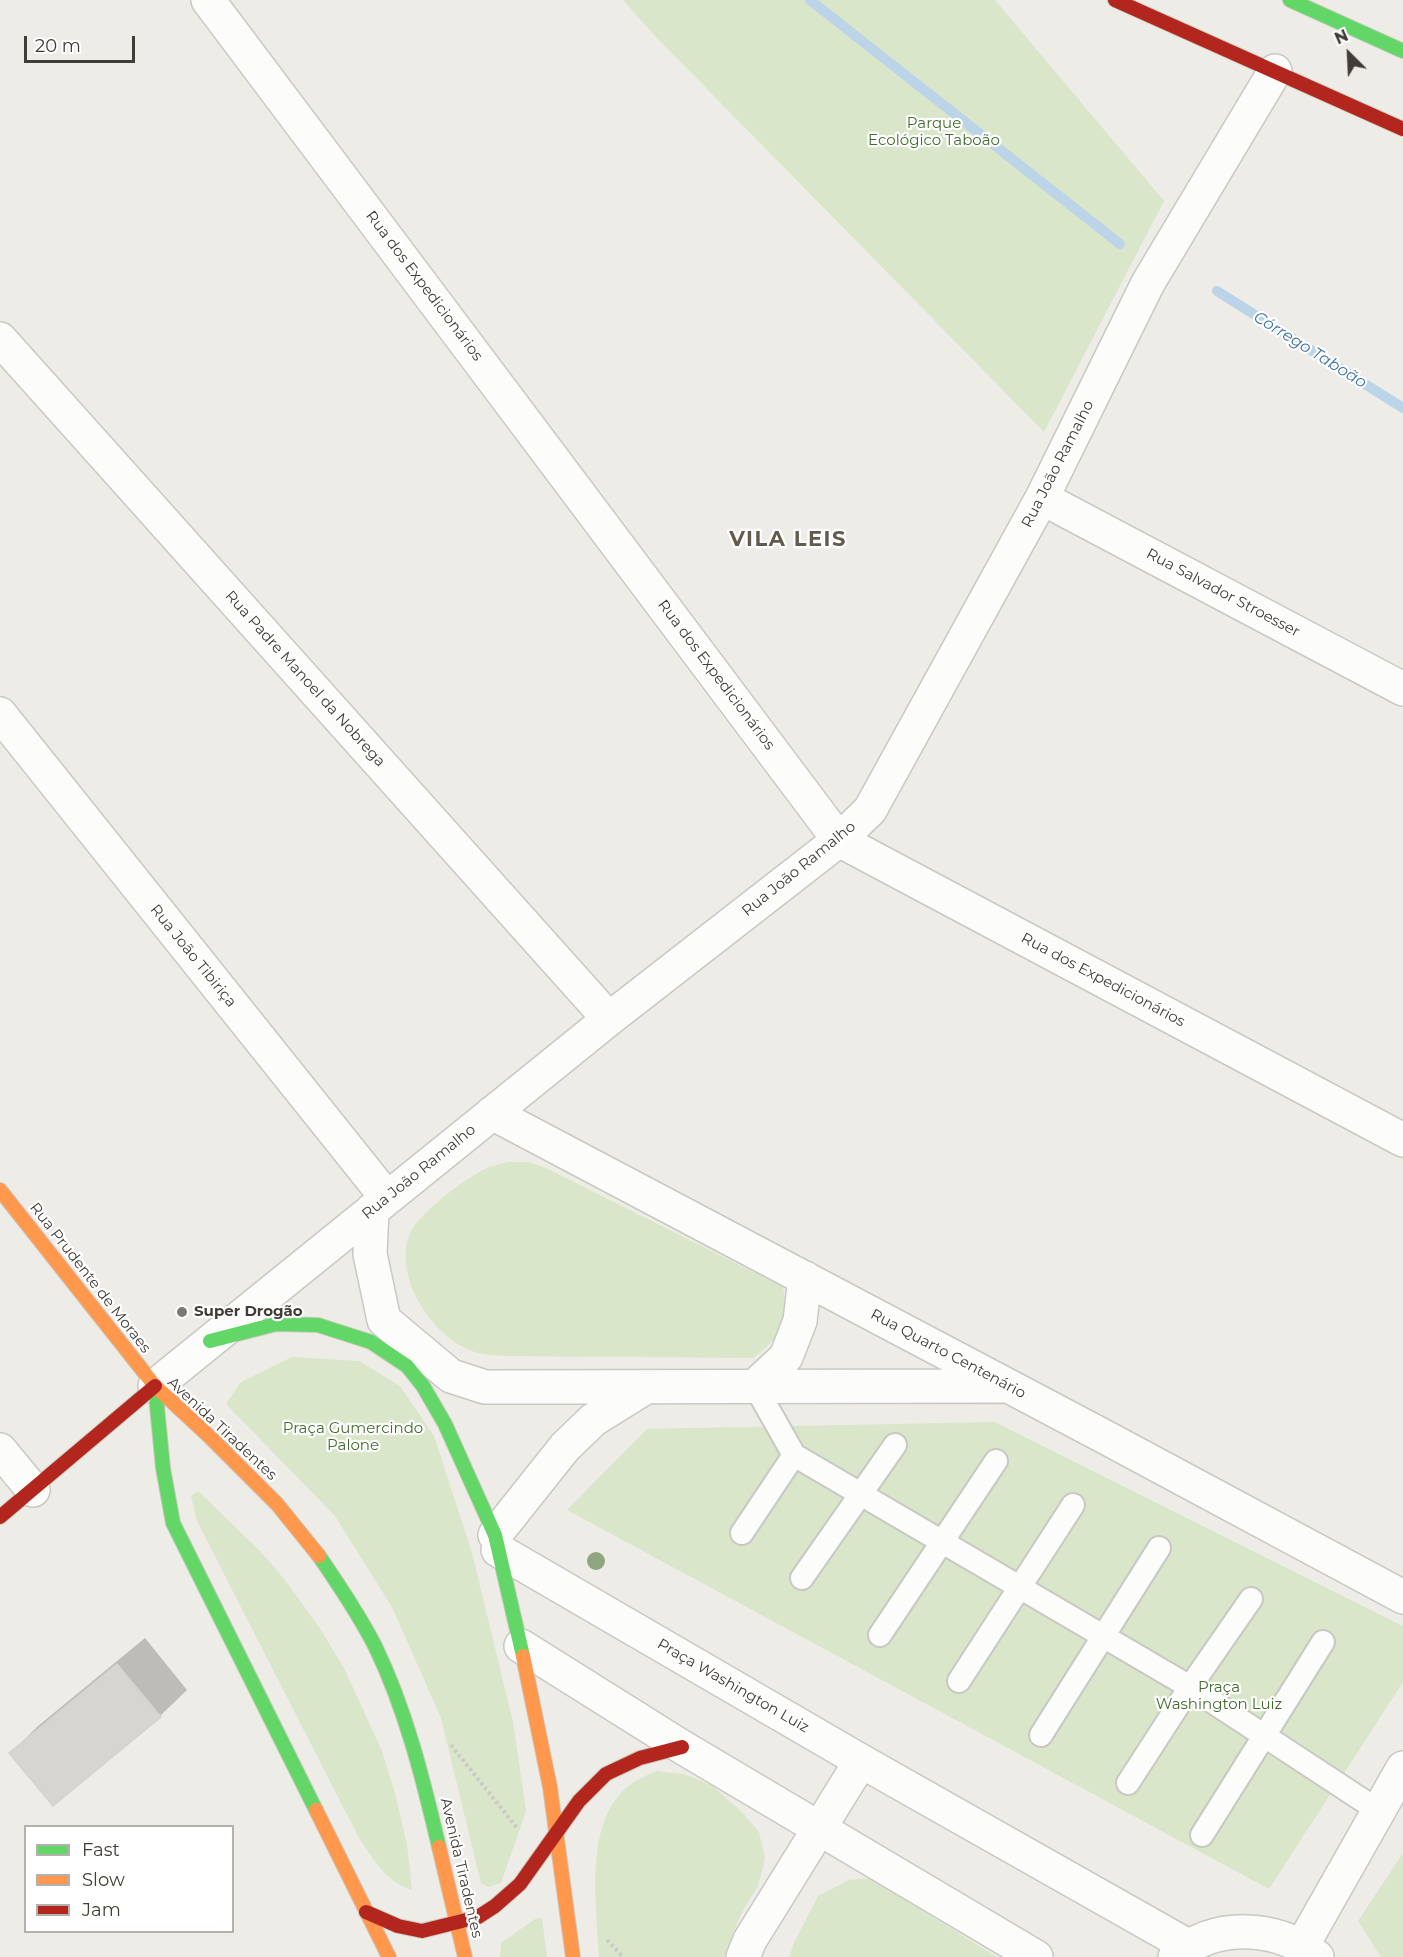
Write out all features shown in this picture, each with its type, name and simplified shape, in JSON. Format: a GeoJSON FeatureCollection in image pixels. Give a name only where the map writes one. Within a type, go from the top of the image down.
{"type":"FeatureCollection","features":[{"type":"Feature","properties":{"kind":"main road"},"geometry":{"type":"LineString","coordinates":[[1115,0],[1403,129]]}},
{"type":"Feature","properties":{"kind":"main road"},"geometry":{"type":"LineString","coordinates":[[1290,0],[1403,51]]}},
{"type":"Feature","properties":{"kind":"main road","name":"Rua Prudente de Moraes"},"geometry":{"type":"LineString","coordinates":[[0,1190],[155,1386]]}},
{"type":"Feature","properties":{"kind":"main road"},"geometry":{"type":"LineString","coordinates":[[210,1341],[276,1324],[318,1324],[371,1342],[407,1365],[423,1386],[445,1424],[496,1543],[521,1646],[550,1787],[573,1957]]}},
{"type":"Feature","properties":{"kind":"main road"},"geometry":{"type":"LineString","coordinates":[[0,1517],[155,1386]]}},
{"type":"Feature","properties":{"kind":"main road","name":"Avenida Tiradentes"},"geometry":{"type":"LineString","coordinates":[[155,1386],[163,1468],[173,1523],[389,1957]]}},
{"type":"Feature","properties":{"kind":"main road","name":"Avenida Tiradentes"},"geometry":{"type":"LineString","coordinates":[[155,1386],[277,1504],[313,1547],[344,1592],[375,1647],[421,1772],[465,1957]]}},
{"type":"Feature","properties":{"kind":"main road"},"geometry":{"type":"LineString","coordinates":[[366,1912],[398,1926],[422,1931],[478,1917],[495,1906],[520,1884],[579,1801],[606,1774],[640,1758],[682,1747]]}},
{"type":"Feature","properties":{"kind":"street","name":"Rua dos Expedicionários"},"geometry":{"type":"LineString","coordinates":[[208,0],[839,840],[1403,1140]]}},
{"type":"Feature","properties":{"kind":"street","name":"Rua João Ramalho"},"geometry":{"type":"LineString","coordinates":[[155,1386],[609,1019],[839,840],[870,810],[1042,498],[1148,283],[1275,71]]}},
{"type":"Feature","properties":{"kind":"street","name":"Rua Padre Manoel da Nobrega"},"geometry":{"type":"LineString","coordinates":[[0,339],[609,1019]]}},
{"type":"Feature","properties":{"kind":"street","name":"Rua Salvador Stroesser"},"geometry":{"type":"LineString","coordinates":[[1042,498],[1403,689]]}},
{"type":"Feature","properties":{"kind":"street","name":"Rua João Tibiriça"},"geometry":{"type":"LineString","coordinates":[[0,714],[379,1204]]}},
{"type":"Feature","properties":{"kind":"street","name":"Rua Quarto Centenário"},"geometry":{"type":"LineString","coordinates":[[492,1113],[1009,1386],[1403,1598]]}},
{"type":"Feature","properties":{"kind":"street"},"geometry":{"type":"LineString","coordinates":[[379,1204],[370,1254],[384,1320],[451,1376],[485,1387],[1009,1386]]}},
{"type":"Feature","properties":{"kind":"street"},"geometry":{"type":"LineString","coordinates":[[755,1386],[786,1357],[800,1322],[805,1278]]}},
{"type":"Feature","properties":{"kind":"street"},"geometry":{"type":"LineString","coordinates":[[496,1543],[572,1440],[593,1420],[646,1387]]}},
{"type":"Feature","properties":{"kind":"street"},"geometry":{"type":"LineString","coordinates":[[0,1450],[33,1490]]}},
{"type":"Feature","properties":{"kind":"street","name":"Praça Washington Luiz"},"geometry":{"type":"LineString","coordinates":[[496,1543],[1181,1952],[1226,1933],[1265,1932],[1310,1951]]}},
{"type":"Feature","properties":{"kind":"street"},"geometry":{"type":"LineString","coordinates":[[521,1646],[682,1747],[1036,1957]]}},
{"type":"Feature","properties":{"kind":"street"},"geometry":{"type":"LineString","coordinates":[[743,1957],[750,1940],[818,1827],[861,1761]]}},
{"type":"Feature","properties":{"kind":"street"},"geometry":{"type":"LineString","coordinates":[[1310,1951],[1379,1811],[1403,1768]]}},
{"type":"Feature","properties":{"kind":"lane"},"geometry":{"type":"LineString","coordinates":[[755,1386],[794,1455],[1190,1688],[1379,1811]]}},
{"type":"Feature","properties":{"kind":"lane"},"geometry":{"type":"LineString","coordinates":[[802,1578],[895,1445]]}},
{"type":"Feature","properties":{"kind":"lane"},"geometry":{"type":"LineString","coordinates":[[742,1533],[794,1455]]}},
{"type":"Feature","properties":{"kind":"lane"},"geometry":{"type":"LineString","coordinates":[[880,1635],[996,1461]]}},
{"type":"Feature","properties":{"kind":"lane"},"geometry":{"type":"LineString","coordinates":[[959,1680],[1073,1505]]}},
{"type":"Feature","properties":{"kind":"lane"},"geometry":{"type":"LineString","coordinates":[[1041,1735],[1159,1548]]}},
{"type":"Feature","properties":{"kind":"lane"},"geometry":{"type":"LineString","coordinates":[[1128,1783],[1251,1599]]}},
{"type":"Feature","properties":{"kind":"lane"},"geometry":{"type":"LineString","coordinates":[[1202,1835],[1323,1642]]}},
{"type":"Feature","properties":{"kind":"path"},"geometry":{"type":"LineString","coordinates":[[447,1738],[540,1857]]}},
{"type":"Feature","properties":{"kind":"green space","name":"Parque Ecológico Taboão"},"geometry":{"type":"Polygon","coordinates":[[[623,0],[995,0],[1164,201],[1044,432],[656,37],[623,0]]]}},
{"type":"Feature","properties":{"kind":"green space"},"geometry":{"type":"Polygon","coordinates":[[[508,1162],[528,1162],[546,1168],[783,1287],[785,1309],[776,1336],[753,1358],[504,1356],[476,1352],[457,1344],[430,1319],[411,1285],[406,1267],[406,1250],[410,1233],[415,1224],[434,1205],[458,1186],[481,1171],[508,1162]]]}},
{"type":"Feature","properties":{"kind":"green space","name":"Praça Gumercindo Palone"},"geometry":{"type":"Polygon","coordinates":[[[292,1357],[359,1361],[400,1386],[434,1436],[472,1553],[513,1722],[526,1811],[501,1883],[488,1887],[481,1883],[441,1718],[392,1607],[335,1516],[226,1404],[241,1382],[292,1357]]]}},
{"type":"Feature","properties":{"kind":"green space","name":"Praça Washington Luiz"},"geometry":{"type":"Polygon","coordinates":[[[995,1422],[1403,1626],[1403,1682],[1269,1889],[567,1510],[647,1429],[995,1422]]]}},
{"type":"Feature","properties":{"kind":"green space"},"geometry":{"type":"Polygon","coordinates":[[[198,1491],[260,1551],[285,1580],[319,1627],[344,1668],[382,1751],[407,1845],[412,1890],[388,1876],[360,1840],[197,1521],[191,1496],[198,1491]]]}},
{"type":"Feature","properties":{"kind":"green space"},"geometry":{"type":"Polygon","coordinates":[[[656,1771],[684,1774],[711,1785],[741,1811],[759,1832],[765,1859],[758,1886],[741,1914],[724,1957],[599,1957],[595,1890],[599,1843],[604,1821],[614,1802],[628,1786],[656,1771]]]}},
{"type":"Feature","properties":{"kind":"green space"},"geometry":{"type":"Polygon","coordinates":[[[1403,1853],[1403,1957],[1381,1957],[1358,1921],[1403,1853]]]}},
{"type":"Feature","properties":{"kind":"green space"},"geometry":{"type":"Polygon","coordinates":[[[874,1878],[997,1957],[789,1957],[818,1896],[849,1880],[874,1878]]]}},
{"type":"Feature","properties":{"kind":"green space"},"geometry":{"type":"Polygon","coordinates":[[[542,1918],[547,1957],[500,1957],[501,1943],[535,1919],[542,1918]]]}},
{"type":"Feature","properties":{"kind":"building"},"geometry":{"type":"Polygon","coordinates":[[[117,1664],[161,1717],[53,1806],[9,1753],[117,1664]]]}},
{"type":"Feature","properties":{"kind":"waterway","name":"Córrego Taboão"},"geometry":{"type":"LineString","coordinates":[[810,0],[1120,244]]}},
{"type":"Feature","properties":{"kind":"waterway","name":"Córrego Taboão"},"geometry":{"type":"LineString","coordinates":[[1217,291],[1403,408]]}},
{"type":"Feature","properties":{"kind":"traffic: fast"},"geometry":{"type":"LineString","coordinates":[[1290,0],[1403,51]]}},
{"type":"Feature","properties":{"kind":"traffic: fast"},"geometry":{"type":"LineString","coordinates":[[210,1341],[276,1324],[318,1325],[371,1342],[407,1366],[423,1386],[445,1424],[495,1535],[523,1656]]}},
{"type":"Feature","properties":{"kind":"traffic: fast"},"geometry":{"type":"LineString","coordinates":[[155,1386],[163,1468],[173,1523],[316,1810]]}},
{"type":"Feature","properties":{"kind":"traffic: fast"},"geometry":{"type":"LineString","coordinates":[[319,1556],[362,1623],[386,1670],[413,1745],[439,1847]]}},
{"type":"Feature","properties":{"kind":"traffic: slow"},"geometry":{"type":"LineString","coordinates":[[0,1190],[155,1386],[277,1504],[319,1556]]}},
{"type":"Feature","properties":{"kind":"traffic: slow"},"geometry":{"type":"LineString","coordinates":[[523,1656],[550,1787],[573,1957]]}},
{"type":"Feature","properties":{"kind":"traffic: slow"},"geometry":{"type":"LineString","coordinates":[[316,1810],[389,1957]]}},
{"type":"Feature","properties":{"kind":"traffic: slow"},"geometry":{"type":"LineString","coordinates":[[439,1847],[465,1957]]}},
{"type":"Feature","properties":{"kind":"traffic: jam"},"geometry":{"type":"LineString","coordinates":[[1115,0],[1403,129]]}},
{"type":"Feature","properties":{"kind":"traffic: jam"},"geometry":{"type":"LineString","coordinates":[[0,1517],[155,1386]]}},
{"type":"Feature","properties":{"kind":"traffic: jam"},"geometry":{"type":"LineString","coordinates":[[366,1912],[398,1926],[422,1931],[478,1917],[495,1906],[520,1884],[579,1801],[606,1774],[640,1758],[682,1747]]}},
{"type":"Feature","properties":{"kind":"place","name":"Super Drogão"},"geometry":{"type":"Point","coordinates":[182,1312]}},
{"type":"Feature","properties":{"kind":"district","name":"VILA LEIS"},"geometry":{"type":"Point","coordinates":[788,540]}}]}
